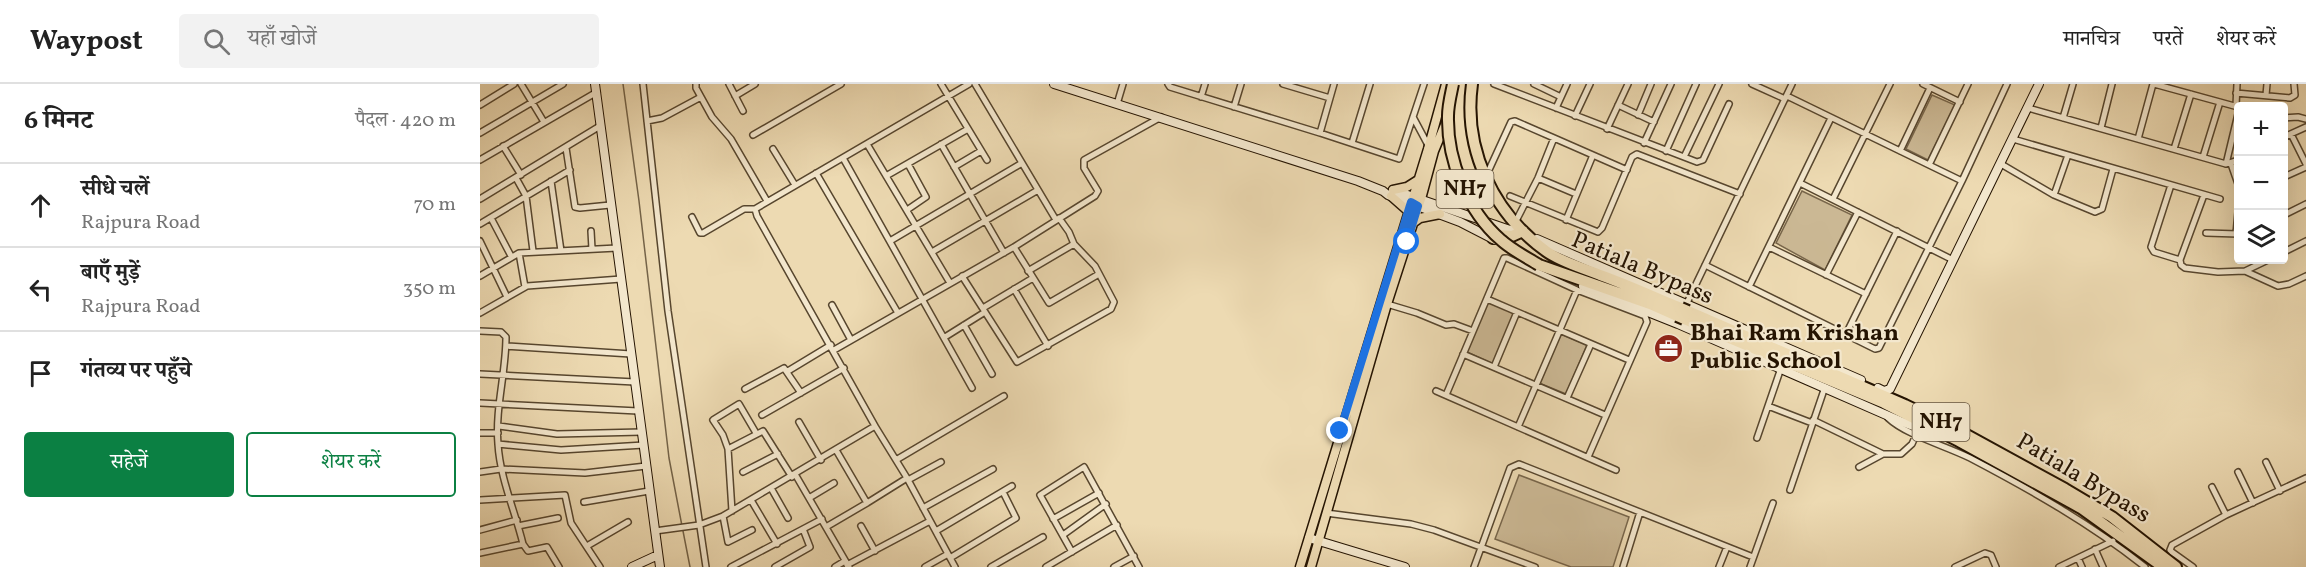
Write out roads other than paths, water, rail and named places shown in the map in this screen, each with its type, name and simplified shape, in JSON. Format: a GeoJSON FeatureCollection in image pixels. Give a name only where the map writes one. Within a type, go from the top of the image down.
{"type":"FeatureCollection","features":[{"type":"Feature","properties":{"kind":"highway","name":"NH7"},"geometry":{"type":"LineString","coordinates":[[1453,84],[1448,115],[1453,159],[1476,211],[1499,238],[1539,265],[1682,314],[1884,403],[1959,441]]}},
{"type":"Feature","properties":{"kind":"highway","name":"Patiala Bypass"},"geometry":{"type":"LineString","coordinates":[[1472,84],[1470,124],[1477,158],[1494,194],[1520,226],[1547,252],[1682,314],[1896,401],[1959,431],[2065,489],[2112,518],[2176,567]]}},
{"type":"Feature","properties":{"kind":"highway"},"geometry":{"type":"LineString","coordinates":[[1493,238],[1497,235],[1512,236],[1520,226]]}},
{"type":"Feature","properties":{"kind":"highway","name":"Patiala Bypass"},"geometry":{"type":"LineString","coordinates":[[1959,441],[2081,508],[2163,567]]}},
{"type":"Feature","properties":{"kind":"main road"},"geometry":{"type":"LineString","coordinates":[[1300,567],[1326,513],[1413,223],[1418,180],[1446,84]]}},
{"type":"Feature","properties":{"kind":"main road"},"geometry":{"type":"LineString","coordinates":[[1311,567],[1314,540],[1414,203],[1458,84]]}},
{"type":"Feature","properties":{"kind":"main road"},"geometry":{"type":"LineString","coordinates":[[1392,193],[1418,180]]}},
{"type":"Feature","properties":{"kind":"main road"},"geometry":{"type":"LineString","coordinates":[[1392,193],[1414,203]]}},
{"type":"Feature","properties":{"kind":"main road"},"geometry":{"type":"LineString","coordinates":[[1413,223],[1420,218],[1440,214]]}},
{"type":"Feature","properties":{"kind":"street"},"geometry":{"type":"LineString","coordinates":[[480,105],[514,84]]}},
{"type":"Feature","properties":{"kind":"street"},"geometry":{"type":"LineString","coordinates":[[521,84],[544,122]]}},
{"type":"Feature","properties":{"kind":"street"},"geometry":{"type":"LineString","coordinates":[[480,133],[563,84]]}},
{"type":"Feature","properties":{"kind":"street"},"geometry":{"type":"LineString","coordinates":[[643,84],[668,311],[696,525],[706,567]]}},
{"type":"Feature","properties":{"kind":"street"},"geometry":{"type":"LineString","coordinates":[[696,84],[712,117],[731,139],[766,201]]}},
{"type":"Feature","properties":{"kind":"street"},"geometry":{"type":"LineString","coordinates":[[729,84],[743,111]]}},
{"type":"Feature","properties":{"kind":"street"},"geometry":{"type":"LineString","coordinates":[[735,96],[755,84]]}},
{"type":"Feature","properties":{"kind":"street"},"geometry":{"type":"LineString","coordinates":[[753,135],[842,84]]}},
{"type":"Feature","properties":{"kind":"street"},"geometry":{"type":"LineString","coordinates":[[941,84],[987,160]]}},
{"type":"Feature","properties":{"kind":"street"},"geometry":{"type":"LineString","coordinates":[[692,217],[700,232],[703,233],[744,209],[755,210],[766,201],[969,84]]}},
{"type":"Feature","properties":{"kind":"street"},"geometry":{"type":"LineString","coordinates":[[962,276],[1017,362],[1114,306],[1112,296],[1090,259],[1074,244],[1069,232],[1038,190],[975,84]]}},
{"type":"Feature","properties":{"kind":"street"},"geometry":{"type":"LineString","coordinates":[[1054,84],[1392,193],[1493,238],[1540,268],[1682,314],[1884,391],[1890,389],[2039,84]]}},
{"type":"Feature","properties":{"kind":"street"},"geometry":{"type":"LineString","coordinates":[[1117,104],[1123,84]]}},
{"type":"Feature","properties":{"kind":"street"},"geometry":{"type":"LineString","coordinates":[[1167,84],[1170,87],[1399,159],[1424,84]]}},
{"type":"Feature","properties":{"kind":"street"},"geometry":{"type":"LineString","coordinates":[[1201,97],[1204,84]]}},
{"type":"Feature","properties":{"kind":"street"},"geometry":{"type":"LineString","coordinates":[[1234,107],[1241,84]]}},
{"type":"Feature","properties":{"kind":"street"},"geometry":{"type":"LineString","coordinates":[[1283,84],[1330,98]]}},
{"type":"Feature","properties":{"kind":"street"},"geometry":{"type":"LineString","coordinates":[[1320,133],[1334,84]]}},
{"type":"Feature","properties":{"kind":"street"},"geometry":{"type":"LineString","coordinates":[[1352,143],[1370,84]]}},
{"type":"Feature","properties":{"kind":"street"},"geometry":{"type":"LineString","coordinates":[[1478,84],[1474,115],[1477,139],[1488,172],[1520,226]]}},
{"type":"Feature","properties":{"kind":"street"},"geometry":{"type":"LineString","coordinates":[[1494,84],[1507,86],[1607,129],[1697,162],[1703,160],[1729,104]]}},
{"type":"Feature","properties":{"kind":"street"},"geometry":{"type":"LineString","coordinates":[[1534,84],[1561,97]]}},
{"type":"Feature","properties":{"kind":"street"},"geometry":{"type":"LineString","coordinates":[[1556,108],[1567,84]]}},
{"type":"Feature","properties":{"kind":"street"},"geometry":{"type":"LineString","coordinates":[[1575,116],[1590,84]]}},
{"type":"Feature","properties":{"kind":"street"},"geometry":{"type":"LineString","coordinates":[[1607,129],[1628,84]]}},
{"type":"Feature","properties":{"kind":"street"},"geometry":{"type":"LineString","coordinates":[[1638,115],[1652,84]]}},
{"type":"Feature","properties":{"kind":"street"},"geometry":{"type":"LineString","coordinates":[[1644,143],[1671,84]]}},
{"type":"Feature","properties":{"kind":"street"},"geometry":{"type":"LineString","coordinates":[[1666,151],[1696,84]]}},
{"type":"Feature","properties":{"kind":"street"},"geometry":{"type":"LineString","coordinates":[[1684,157],[1719,84]]}},
{"type":"Feature","properties":{"kind":"street"},"geometry":{"type":"LineString","coordinates":[[1752,84],[1832,118],[1962,181]]}},
{"type":"Feature","properties":{"kind":"street"},"geometry":{"type":"LineString","coordinates":[[1682,314],[1792,84]]}},
{"type":"Feature","properties":{"kind":"street"},"geometry":{"type":"LineString","coordinates":[[1833,200],[1890,84]]}},
{"type":"Feature","properties":{"kind":"street"},"geometry":{"type":"LineString","coordinates":[[1923,84],[1960,102]]}},
{"type":"Feature","properties":{"kind":"street"},"geometry":{"type":"LineString","coordinates":[[1929,165],[1968,84]]}},
{"type":"Feature","properties":{"kind":"street"},"geometry":{"type":"LineString","coordinates":[[1705,265],[1875,349],[1882,346],[2007,84]]}},
{"type":"Feature","properties":{"kind":"street"},"geometry":{"type":"LineString","coordinates":[[2063,118],[2073,84]]}},
{"type":"Feature","properties":{"kind":"street"},"geometry":{"type":"LineString","coordinates":[[2101,128],[2112,84]]}},
{"type":"Feature","properties":{"kind":"street"},"geometry":{"type":"LineString","coordinates":[[2138,139],[2153,84],[2234,106]]}},
{"type":"Feature","properties":{"kind":"street"},"geometry":{"type":"LineString","coordinates":[[2237,84],[2237,102]]}},
{"type":"Feature","properties":{"kind":"street"},"geometry":{"type":"LineString","coordinates":[[2266,95],[2267,84]]}},
{"type":"Feature","properties":{"kind":"street"},"geometry":{"type":"LineString","coordinates":[[2236,93],[2293,98],[2294,84]]}},
{"type":"Feature","properties":{"kind":"street"},"geometry":{"type":"LineString","coordinates":[[480,160],[596,88],[660,567]]}},
{"type":"Feature","properties":{"kind":"street"},"geometry":{"type":"LineString","coordinates":[[1900,151],[1930,88]]}},
{"type":"Feature","properties":{"kind":"street"},"geometry":{"type":"LineString","coordinates":[[2174,149],[2191,94]]}},
{"type":"Feature","properties":{"kind":"street"},"geometry":{"type":"LineString","coordinates":[[647,121],[662,118],[701,97]]}},
{"type":"Feature","properties":{"kind":"street"},"geometry":{"type":"LineString","coordinates":[[2203,157],[2220,102]]}},
{"type":"Feature","properties":{"kind":"street"},"geometry":{"type":"LineString","coordinates":[[1618,105],[1654,122]]}},
{"type":"Feature","properties":{"kind":"street"},"geometry":{"type":"LineString","coordinates":[[2028,108],[2229,164],[2234,162]]}},
{"type":"Feature","properties":{"kind":"street"},"geometry":{"type":"LineString","coordinates":[[788,371],[851,340],[1004,253],[1097,194],[1084,168],[1084,160],[1161,117]]}},
{"type":"Feature","properties":{"kind":"street"},"geometry":{"type":"LineString","coordinates":[[1413,117],[1429,147]]}},
{"type":"Feature","properties":{"kind":"street"},"geometry":{"type":"LineString","coordinates":[[1749,287],[1832,118]]}},
{"type":"Feature","properties":{"kind":"street"},"geometry":{"type":"LineString","coordinates":[[2288,118],[2306,119]]}},
{"type":"Feature","properties":{"kind":"street"},"geometry":{"type":"LineString","coordinates":[[1488,172],[1511,122],[1515,121],[1627,170]]}},
{"type":"Feature","properties":{"kind":"street"},"geometry":{"type":"LineString","coordinates":[[480,199],[600,126]]}},
{"type":"Feature","properties":{"kind":"street"},"geometry":{"type":"LineString","coordinates":[[2288,135],[2306,127]]}},
{"type":"Feature","properties":{"kind":"street"},"geometry":{"type":"LineString","coordinates":[[886,176],[968,129]]}},
{"type":"Feature","properties":{"kind":"street"},"geometry":{"type":"LineString","coordinates":[[2288,174],[2306,165],[2291,134]]}},
{"type":"Feature","properties":{"kind":"street"},"geometry":{"type":"LineString","coordinates":[[2234,136],[2229,164],[2234,175]]}},
{"type":"Feature","properties":{"kind":"street"},"geometry":{"type":"LineString","coordinates":[[1520,226],[1526,203],[1554,138]]}},
{"type":"Feature","properties":{"kind":"street"},"geometry":{"type":"LineString","coordinates":[[2013,139],[2220,199]]}},
{"type":"Feature","properties":{"kind":"street"},"geometry":{"type":"LineString","coordinates":[[867,144],[950,283]]}},
{"type":"Feature","properties":{"kind":"street"},"geometry":{"type":"LineString","coordinates":[[941,144],[1004,253]]}},
{"type":"Feature","properties":{"kind":"street"},"geometry":{"type":"LineString","coordinates":[[503,146],[526,196],[533,251]]}},
{"type":"Feature","properties":{"kind":"street"},"geometry":{"type":"LineString","coordinates":[[566,148],[577,208],[610,205]]}},
{"type":"Feature","properties":{"kind":"street"},"geometry":{"type":"LineString","coordinates":[[773,149],[795,185]]}},
{"type":"Feature","properties":{"kind":"street"},"geometry":{"type":"LineString","coordinates":[[954,166],[981,151]]}},
{"type":"Feature","properties":{"kind":"street"},"geometry":{"type":"LineString","coordinates":[[1510,196],[1593,232],[1600,231],[1634,154],[1740,194]]}},
{"type":"Feature","properties":{"kind":"street"},"geometry":{"type":"LineString","coordinates":[[1566,220],[1593,155]]}},
{"type":"Feature","properties":{"kind":"street"},"geometry":{"type":"LineString","coordinates":[[2054,195],[2068,155]]}},
{"type":"Feature","properties":{"kind":"street"},"geometry":{"type":"LineString","coordinates":[[843,158],[972,388]]}},
{"type":"Feature","properties":{"kind":"street"},"geometry":{"type":"LineString","coordinates":[[890,241],[1022,163]]}},
{"type":"Feature","properties":{"kind":"street"},"geometry":{"type":"LineString","coordinates":[[907,210],[926,197],[908,164]]}},
{"type":"Feature","properties":{"kind":"street"},"geometry":{"type":"LineString","coordinates":[[2001,164],[2054,195],[2099,212],[2102,209],[2113,169]]}},
{"type":"Feature","properties":{"kind":"street"},"geometry":{"type":"LineString","coordinates":[[480,224],[570,170]]}},
{"type":"Feature","properties":{"kind":"street"},"geometry":{"type":"LineString","coordinates":[[816,173],[898,313]]}},
{"type":"Feature","properties":{"kind":"street"},"geometry":{"type":"LineString","coordinates":[[1538,178],[1576,194]]}},
{"type":"Feature","properties":{"kind":"street"},"geometry":{"type":"LineString","coordinates":[[551,182],[561,251]]}},
{"type":"Feature","properties":{"kind":"street"},"geometry":{"type":"LineString","coordinates":[[1800,183],[1953,260]]}},
{"type":"Feature","properties":{"kind":"street"},"geometry":{"type":"LineString","coordinates":[[2171,185],[2151,247],[2154,252],[2180,260]]}},
{"type":"Feature","properties":{"kind":"street"},"geometry":{"type":"LineString","coordinates":[[932,252],[1038,190]]}},
{"type":"Feature","properties":{"kind":"street"},"geometry":{"type":"LineString","coordinates":[[2204,195],[2180,260],[2181,265],[2185,268],[2218,272],[2246,271],[2260,264]]}},
{"type":"Feature","properties":{"kind":"street"},"geometry":{"type":"LineString","coordinates":[[1414,203],[1510,230],[1520,226]]}},
{"type":"Feature","properties":{"kind":"street"},"geometry":{"type":"LineString","coordinates":[[2288,213],[2306,204]]}},
{"type":"Feature","properties":{"kind":"street"},"geometry":{"type":"LineString","coordinates":[[755,210],[875,426],[908,479],[955,567]]}},
{"type":"Feature","properties":{"kind":"street"},"geometry":{"type":"LineString","coordinates":[[1826,275],[1858,212]]}},
{"type":"Feature","properties":{"kind":"street"},"geometry":{"type":"LineString","coordinates":[[491,218],[511,256]]}},
{"type":"Feature","properties":{"kind":"street"},"geometry":{"type":"LineString","coordinates":[[591,231],[592,249]]}},
{"type":"Feature","properties":{"kind":"street"},"geometry":{"type":"LineString","coordinates":[[1846,334],[1897,231]]}},
{"type":"Feature","properties":{"kind":"street"},"geometry":{"type":"LineString","coordinates":[[2206,233],[2234,234]]}},
{"type":"Feature","properties":{"kind":"street"},"geometry":{"type":"LineString","coordinates":[[480,241],[507,297]]}},
{"type":"Feature","properties":{"kind":"street"},"geometry":{"type":"LineString","coordinates":[[2288,250],[2306,241]]}},
{"type":"Feature","properties":{"kind":"street"},"geometry":{"type":"LineString","coordinates":[[1028,271],[1074,244]]}},
{"type":"Feature","properties":{"kind":"street"},"geometry":{"type":"LineString","coordinates":[[1014,247],[1049,303],[1099,274]]}},
{"type":"Feature","properties":{"kind":"street"},"geometry":{"type":"LineString","coordinates":[[1769,247],[1866,294]]}},
{"type":"Feature","properties":{"kind":"street"},"geometry":{"type":"LineString","coordinates":[[480,276],[519,253],[617,248]]}},
{"type":"Feature","properties":{"kind":"street"},"geometry":{"type":"LineString","coordinates":[[519,253],[525,287]]}},
{"type":"Feature","properties":{"kind":"street"},"geometry":{"type":"LineString","coordinates":[[1446,394],[1502,261],[1507,258],[1577,290],[1645,316],[1647,319],[1588,457]]}},
{"type":"Feature","properties":{"kind":"street"},"geometry":{"type":"LineString","coordinates":[[2246,271],[2278,286],[2289,284],[2306,276]]}},
{"type":"Feature","properties":{"kind":"street"},"geometry":{"type":"LineString","coordinates":[[480,313],[525,287],[621,279]]}},
{"type":"Feature","properties":{"kind":"street"},"geometry":{"type":"LineString","coordinates":[[945,338],[1014,289],[1033,279]]}},
{"type":"Feature","properties":{"kind":"street"},"geometry":{"type":"LineString","coordinates":[[1014,289],[1048,346]]}},
{"type":"Feature","properties":{"kind":"street"},"geometry":{"type":"LineString","coordinates":[[1518,427],[1577,290]]}},
{"type":"Feature","properties":{"kind":"street"},"geometry":{"type":"LineString","coordinates":[[1487,299],[1629,360]]}},
{"type":"Feature","properties":{"kind":"street"},"geometry":{"type":"LineString","coordinates":[[1387,304],[1446,325],[1454,324],[1473,331]]}},
{"type":"Feature","properties":{"kind":"street"},"geometry":{"type":"LineString","coordinates":[[832,305],[851,340]]}},
{"type":"Feature","properties":{"kind":"street"},"geometry":{"type":"LineString","coordinates":[[1494,367],[1517,312]]}},
{"type":"Feature","properties":{"kind":"street"},"geometry":{"type":"LineString","coordinates":[[1682,314],[1781,368],[1933,434],[1959,441]]}},
{"type":"Feature","properties":{"kind":"street"},"geometry":{"type":"LineString","coordinates":[[964,326],[992,374]]}},
{"type":"Feature","properties":{"kind":"street"},"geometry":{"type":"LineString","coordinates":[[480,331],[503,333],[506,337],[499,405],[498,444],[501,469],[522,544],[528,551],[547,547],[559,567]]}},
{"type":"Feature","properties":{"kind":"street"},"geometry":{"type":"LineString","coordinates":[[1567,398],[1591,344]]}},
{"type":"Feature","properties":{"kind":"street"},"geometry":{"type":"LineString","coordinates":[[506,346],[631,354]]}},
{"type":"Feature","properties":{"kind":"street"},"geometry":{"type":"LineString","coordinates":[[1463,354],[1605,416]]}},
{"type":"Feature","properties":{"kind":"street"},"geometry":{"type":"LineString","coordinates":[[746,389],[782,368],[788,371],[801,393]]}},
{"type":"Feature","properties":{"kind":"street"},"geometry":{"type":"LineString","coordinates":[[762,415],[844,368]]}},
{"type":"Feature","properties":{"kind":"street"},"geometry":{"type":"LineString","coordinates":[[1757,438],[1781,368]]}},
{"type":"Feature","properties":{"kind":"street"},"geometry":{"type":"LineString","coordinates":[[480,374],[635,382]]}},
{"type":"Feature","properties":{"kind":"street"},"geometry":{"type":"LineString","coordinates":[[1791,490],[1825,387]]}},
{"type":"Feature","properties":{"kind":"street"},"geometry":{"type":"LineString","coordinates":[[1436,392],[1446,394],[1616,470]]}},
{"type":"Feature","properties":{"kind":"street"},"geometry":{"type":"LineString","coordinates":[[896,460],[1004,396]]}},
{"type":"Feature","properties":{"kind":"street"},"geometry":{"type":"LineString","coordinates":[[480,403],[638,411]]}},
{"type":"Feature","properties":{"kind":"street"},"geometry":{"type":"LineString","coordinates":[[732,511],[728,449],[723,435],[713,420],[736,405],[741,405],[756,433]]}},
{"type":"Feature","properties":{"kind":"street"},"geometry":{"type":"LineString","coordinates":[[1768,406],[1812,421],[1883,454],[1901,454],[1912,444],[1916,435]]}},
{"type":"Feature","properties":{"kind":"street"},"geometry":{"type":"LineString","coordinates":[[1885,414],[1892,422],[1985,467],[2113,541],[2145,567]]}},
{"type":"Feature","properties":{"kind":"street"},"geometry":{"type":"LineString","coordinates":[[799,422],[821,460]]}},
{"type":"Feature","properties":{"kind":"street"},"geometry":{"type":"LineString","coordinates":[[499,426],[557,434],[642,432]]}},
{"type":"Feature","properties":{"kind":"street"},"geometry":{"type":"LineString","coordinates":[[655,531],[696,525],[723,516],[875,426]]}},
{"type":"Feature","properties":{"kind":"street"},"geometry":{"type":"LineString","coordinates":[[728,449],[760,431],[765,433],[809,498],[847,564]]}},
{"type":"Feature","properties":{"kind":"street"},"geometry":{"type":"LineString","coordinates":[[480,433],[498,433]]}},
{"type":"Feature","properties":{"kind":"street"},"geometry":{"type":"LineString","coordinates":[[498,444],[561,450],[644,445]]}},
{"type":"Feature","properties":{"kind":"street"},"geometry":{"type":"LineString","coordinates":[[836,450],[867,502]]}},
{"type":"Feature","properties":{"kind":"street"},"geometry":{"type":"LineString","coordinates":[[743,472],[778,454]]}},
{"type":"Feature","properties":{"kind":"street"},"geometry":{"type":"LineString","coordinates":[[1859,466],[1883,454]]}},
{"type":"Feature","properties":{"kind":"street"},"geometry":{"type":"LineString","coordinates":[[826,526],[941,462]]}},
{"type":"Feature","properties":{"kind":"street"},"geometry":{"type":"LineString","coordinates":[[2266,462],[2280,491]]}},
{"type":"Feature","properties":{"kind":"street"},"geometry":{"type":"LineString","coordinates":[[1474,567],[1510,468],[1519,464],[1753,557]]}},
{"type":"Feature","properties":{"kind":"street"},"geometry":{"type":"LineString","coordinates":[[480,472],[501,469],[585,473],[646,466]]}},
{"type":"Feature","properties":{"kind":"street"},"geometry":{"type":"LineString","coordinates":[[1072,552],[1040,495],[1082,467],[1086,468],[1139,567]]}},
{"type":"Feature","properties":{"kind":"street"},"geometry":{"type":"LineString","coordinates":[[923,508],[993,469]]}},
{"type":"Feature","properties":{"kind":"street"},"geometry":{"type":"LineString","coordinates":[[2238,472],[2253,503]]}},
{"type":"Feature","properties":{"kind":"street"},"geometry":{"type":"LineString","coordinates":[[2193,567],[2172,552],[2170,547],[2226,515],[2306,478]]}},
{"type":"Feature","properties":{"kind":"street"},"geometry":{"type":"LineString","coordinates":[[809,498],[834,483]]}},
{"type":"Feature","properties":{"kind":"street"},"geometry":{"type":"LineString","coordinates":[[936,531],[1012,486]]}},
{"type":"Feature","properties":{"kind":"street"},"geometry":{"type":"LineString","coordinates":[[2212,487],[2226,515]]}},
{"type":"Feature","properties":{"kind":"street"},"geometry":{"type":"LineString","coordinates":[[771,488],[788,518]]}},
{"type":"Feature","properties":{"kind":"street"},"geometry":{"type":"LineString","coordinates":[[584,502],[649,491]]}},
{"type":"Feature","properties":{"kind":"street"},"geometry":{"type":"LineString","coordinates":[[925,567],[1016,518],[1003,492]]}},
{"type":"Feature","properties":{"kind":"street"},"geometry":{"type":"LineString","coordinates":[[1053,519],[1099,492]]}},
{"type":"Feature","properties":{"kind":"street"},"geometry":{"type":"LineString","coordinates":[[480,500],[565,495],[568,500],[571,523],[600,567]]}},
{"type":"Feature","properties":{"kind":"street"},"geometry":{"type":"LineString","coordinates":[[751,500],[777,544]]}},
{"type":"Feature","properties":{"kind":"street"},"geometry":{"type":"LineString","coordinates":[[1750,567],[1773,502]]}},
{"type":"Feature","properties":{"kind":"street"},"geometry":{"type":"LineString","coordinates":[[1063,535],[1106,504]]}},
{"type":"Feature","properties":{"kind":"street"},"geometry":{"type":"LineString","coordinates":[[1623,567],[1640,512]]}},
{"type":"Feature","properties":{"kind":"street"},"geometry":{"type":"LineString","coordinates":[[1326,513],[1411,524],[1434,530],[1535,567]]}},
{"type":"Feature","properties":{"kind":"street"},"geometry":{"type":"LineString","coordinates":[[723,516],[728,542],[752,530]]}},
{"type":"Feature","properties":{"kind":"street"},"geometry":{"type":"LineString","coordinates":[[480,530],[558,518]]}},
{"type":"Feature","properties":{"kind":"street"},"geometry":{"type":"LineString","coordinates":[[731,567],[822,519]]}},
{"type":"Feature","properties":{"kind":"street"},"geometry":{"type":"LineString","coordinates":[[835,567],[875,551],[930,521]]}},
{"type":"Feature","properties":{"kind":"street"},"geometry":{"type":"LineString","coordinates":[[587,546],[628,522]]}},
{"type":"Feature","properties":{"kind":"street"},"geometry":{"type":"LineString","coordinates":[[1046,567],[1117,525]]}},
{"type":"Feature","properties":{"kind":"street"},"geometry":{"type":"LineString","coordinates":[[861,526],[875,551]]}},
{"type":"Feature","properties":{"kind":"street"},"geometry":{"type":"LineString","coordinates":[[775,567],[810,547],[803,529]]}},
{"type":"Feature","properties":{"kind":"street"},"geometry":{"type":"LineString","coordinates":[[991,567],[1043,537]]}},
{"type":"Feature","properties":{"kind":"street"},"geometry":{"type":"LineString","coordinates":[[1314,540],[1406,567]]}},
{"type":"Feature","properties":{"kind":"street"},"geometry":{"type":"LineString","coordinates":[[2060,567],[2113,541]]}},
{"type":"Feature","properties":{"kind":"street"},"geometry":{"type":"LineString","coordinates":[[480,553],[522,544]]}},
{"type":"Feature","properties":{"kind":"street"},"geometry":{"type":"LineString","coordinates":[[1719,567],[1726,547]]}},
{"type":"Feature","properties":{"kind":"street"},"geometry":{"type":"LineString","coordinates":[[2095,549],[2103,567]]}},
{"type":"Feature","properties":{"kind":"street"},"geometry":{"type":"LineString","coordinates":[[1955,567],[1989,553],[1996,567]]}},
{"type":"Feature","properties":{"kind":"street"},"geometry":{"type":"LineString","coordinates":[[632,567],[649,563],[658,555]]}},
{"type":"Feature","properties":{"kind":"street"},"geometry":{"type":"LineString","coordinates":[[1114,567],[1134,556]]}},
{"type":"Feature","properties":{"kind":"street"},"geometry":{"type":"LineString","coordinates":[[2078,558],[2082,567]]}},
{"type":"Feature","properties":{"kind":"waterway"},"geometry":{"type":"LineString","coordinates":[[623,84],[669,458],[682,526]]}},
{"type":"Feature","properties":{"kind":"waterway"},"geometry":{"type":"LineString","coordinates":[[683,531],[690,567]]}},
{"type":"Feature","properties":{"kind":"place","name":"Bhai Ram Krishan Public School"},"geometry":{"type":"Point","coordinates":[1669,348]}}]}
